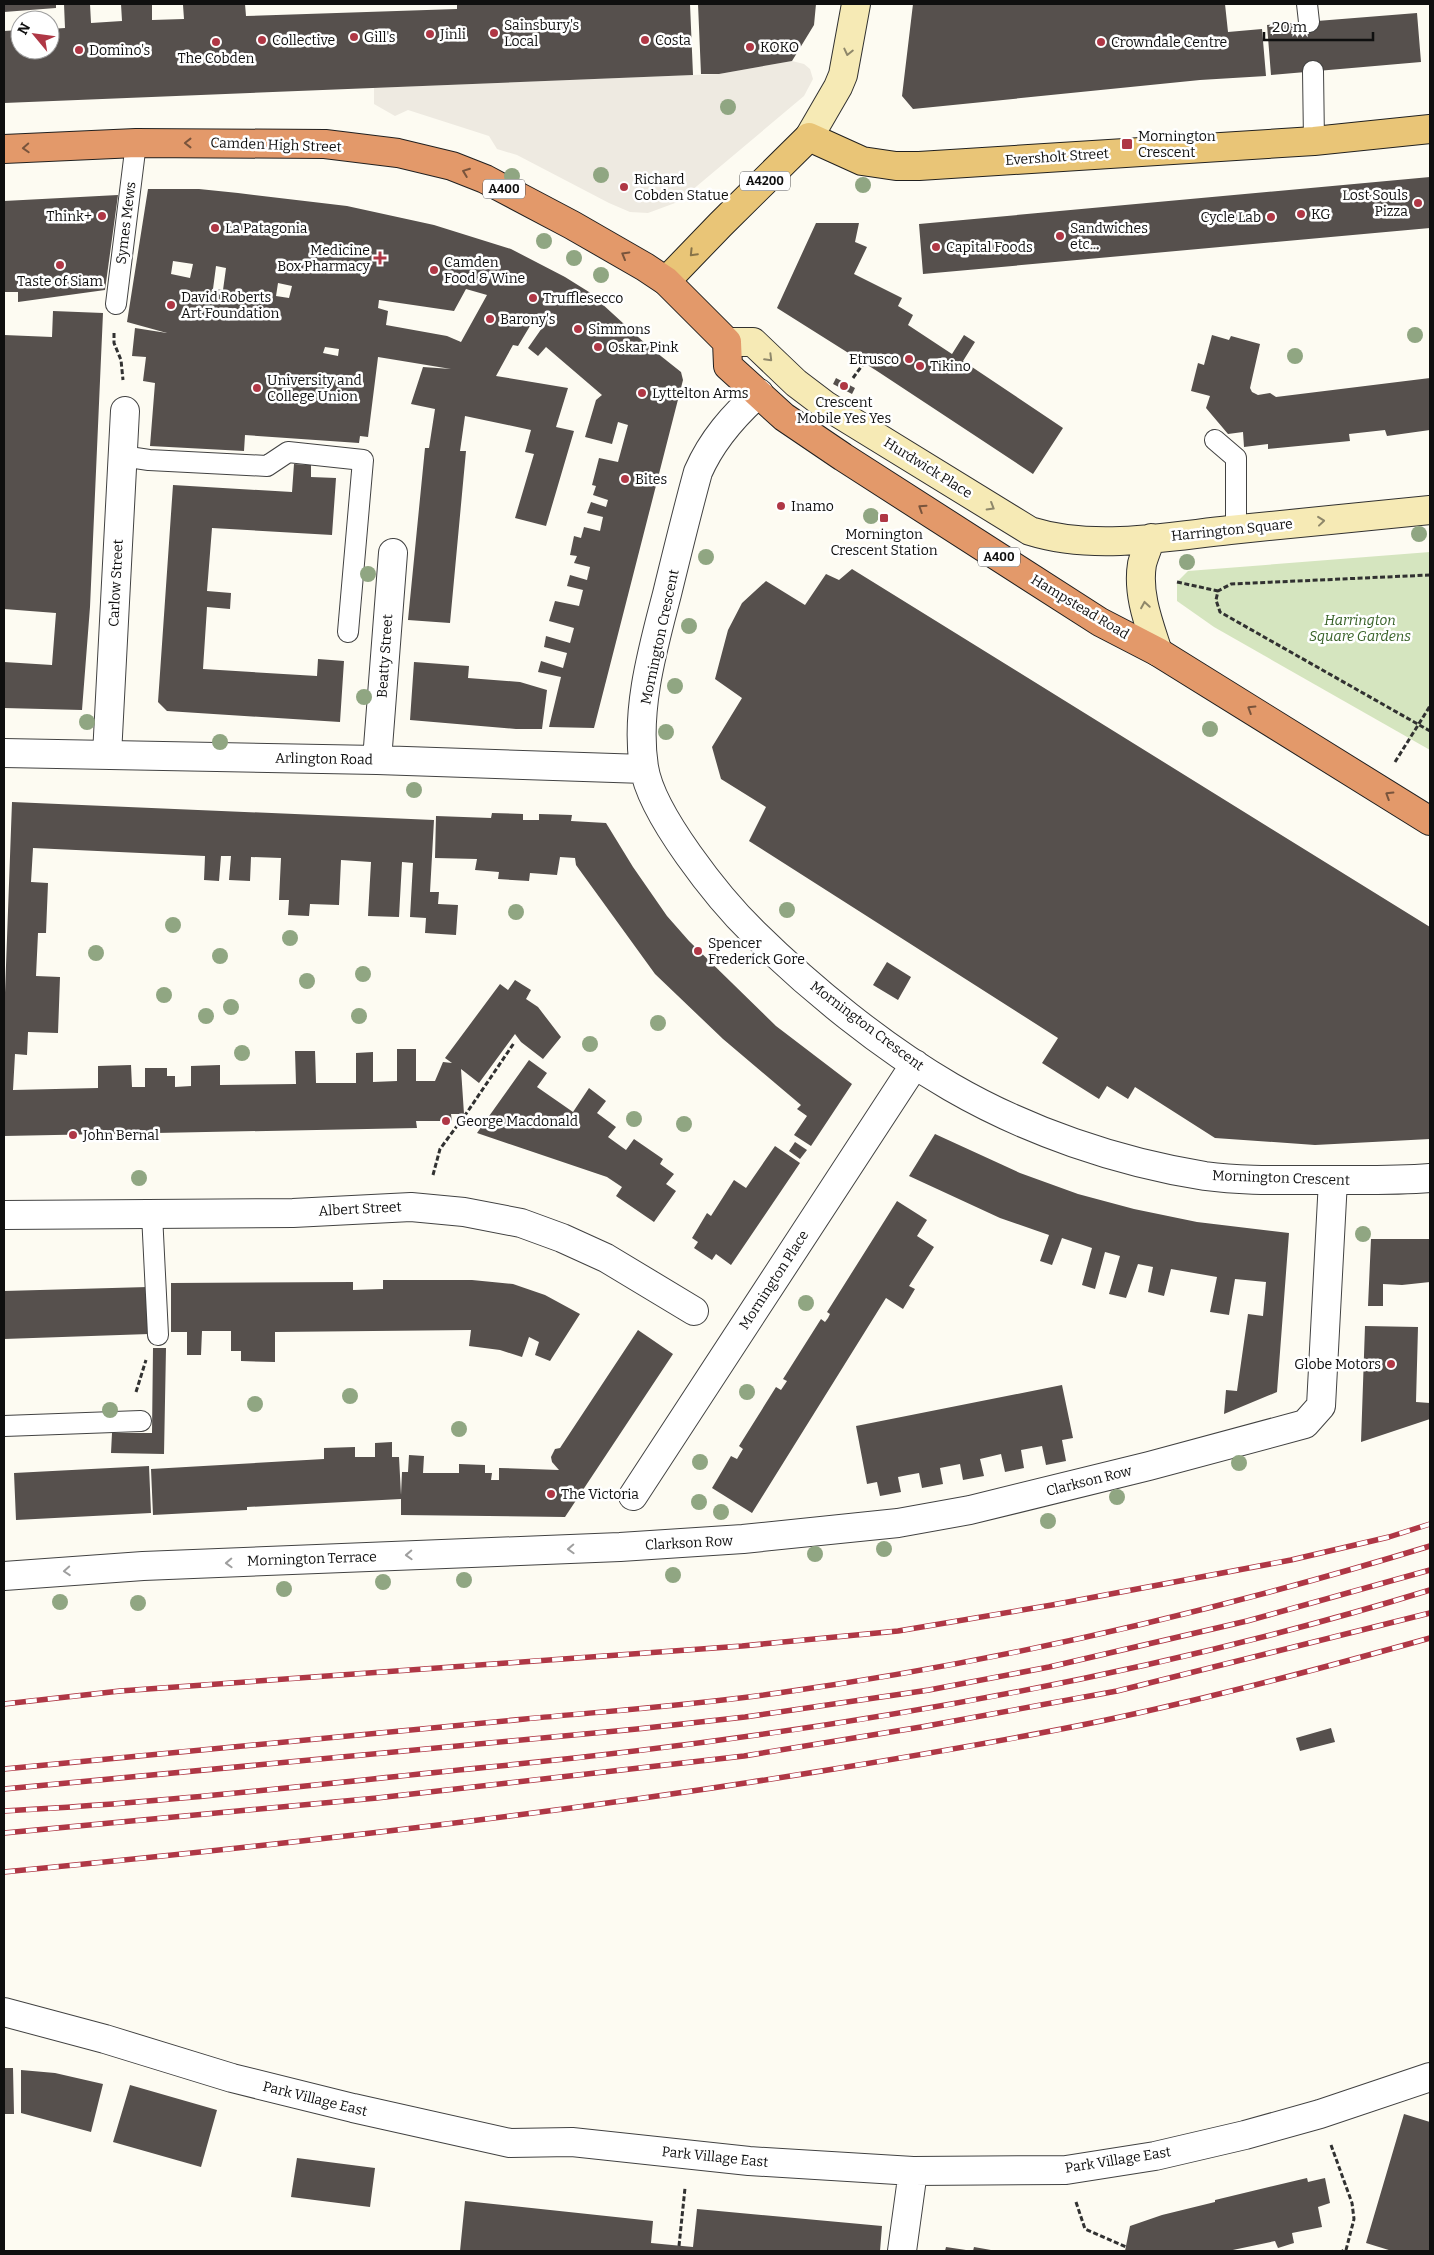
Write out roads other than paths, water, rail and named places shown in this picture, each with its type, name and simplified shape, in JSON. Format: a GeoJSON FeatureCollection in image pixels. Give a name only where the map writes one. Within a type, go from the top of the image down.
{"type":"FeatureCollection","features":[{"type":"Feature","properties":{"kind":"highway","name":"Camden High Street"},"geometry":{"type":"LineString","coordinates":[[4,149],[136,143],[325,144],[398,153],[452,166],[485,179],[572,224],[646,267],[666,281],[727,342]]}},
{"type":"Feature","properties":{"kind":"highway","name":"Hampstead Road"},"geometry":{"type":"LineString","coordinates":[[727,342],[728,366],[784,417],[1100,622],[1158,652],[1430,821]]}},
{"type":"Feature","properties":{"kind":"main road","name":"Eversholt Street"},"geometry":{"type":"LineString","coordinates":[[809,137],[862,161],[896,166],[911,166],[1314,141],[1430,129]]}},
{"type":"Feature","properties":{"kind":"main road","name":"A4200"},"geometry":{"type":"LineString","coordinates":[[666,281],[809,137]]}},
{"type":"Feature","properties":{"kind":"street"},"geometry":{"type":"LineString","coordinates":[[809,137],[838,87],[843,74],[856,4]]}},
{"type":"Feature","properties":{"kind":"street","name":"Hurdwick Place"},"geometry":{"type":"LineString","coordinates":[[727,342],[753,342],[796,383],[825,405],[1030,531],[1053,538],[1088,542],[1151,538]]}},
{"type":"Feature","properties":{"kind":"street","name":"Mornington Crescent"},"geometry":{"type":"LineString","coordinates":[[759,393],[731,418],[710,448],[698,472],[659,625],[648,678],[643,718],[644,769],[652,794],[666,820],[714,888],[741,920],[810,984],[916,1064],[951,1087],[1019,1120],[1072,1141],[1121,1157],[1205,1176],[1333,1180],[1430,1178]]}},
{"type":"Feature","properties":{"kind":"street","name":"Carlow Street"},"geometry":{"type":"LineString","coordinates":[[107,754],[125,411]]}},
{"type":"Feature","properties":{"kind":"street","name":"Harrington Square"},"geometry":{"type":"LineString","coordinates":[[1151,538],[1430,510]]}},
{"type":"Feature","properties":{"kind":"street"},"geometry":{"type":"LineString","coordinates":[[1151,538],[1142,564],[1142,579],[1144,608],[1158,652]]}},
{"type":"Feature","properties":{"kind":"street","name":"Beatty Street"},"geometry":{"type":"LineString","coordinates":[[377,760],[393,553]]}},
{"type":"Feature","properties":{"kind":"street","name":"Arlington Road"},"geometry":{"type":"LineString","coordinates":[[4,753],[377,760],[644,769]]}},
{"type":"Feature","properties":{"kind":"street","name":"Mornington Place"},"geometry":{"type":"LineString","coordinates":[[633,1496],[916,1064]]}},
{"type":"Feature","properties":{"kind":"street","name":"Clarkson Row"},"geometry":{"type":"LineString","coordinates":[[620,1547],[743,1539],[898,1523],[980,1508],[1149,1466],[1305,1424],[1321,1406],[1333,1180]]}},
{"type":"Feature","properties":{"kind":"street","name":"Albert Street"},"geometry":{"type":"LineString","coordinates":[[4,1215],[293,1213],[425,1207],[464,1212],[520,1223],[562,1238],[606,1258],[694,1311]]}},
{"type":"Feature","properties":{"kind":"street","name":"Mornington Terrace"},"geometry":{"type":"LineString","coordinates":[[4,1576],[143,1566],[620,1547]]}},
{"type":"Feature","properties":{"kind":"street","name":"Park Village East"},"geometry":{"type":"LineString","coordinates":[[4,2012],[105,2039],[232,2078],[352,2108],[510,2143],[572,2142],[749,2161],[913,2172],[1066,2170],[1155,2156],[1245,2135],[1320,2114],[1430,2077]]}},
{"type":"Feature","properties":{"kind":"street"},"geometry":{"type":"LineString","coordinates":[[902,2251],[913,2172]]}},
{"type":"Feature","properties":{"kind":"lane"},"geometry":{"type":"LineString","coordinates":[[1313,71],[1314,141]]}},
{"type":"Feature","properties":{"kind":"lane","name":"Symes Mews"},"geometry":{"type":"LineString","coordinates":[[116,304],[136,143]]}},
{"type":"Feature","properties":{"kind":"lane"},"geometry":{"type":"LineString","coordinates":[[1215,440],[1236,458],[1236,530]]}},
{"type":"Feature","properties":{"kind":"lane"},"geometry":{"type":"LineString","coordinates":[[122,456],[149,460],[267,466],[288,452],[364,460],[348,632]]}},
{"type":"Feature","properties":{"kind":"lane"},"geometry":{"type":"LineString","coordinates":[[152,1214],[158,1334]]}},
{"type":"Feature","properties":{"kind":"lane"},"geometry":{"type":"LineString","coordinates":[[4,1426],[141,1421]]}},
{"type":"Feature","properties":{"kind":"railway"},"geometry":{"type":"LineString","coordinates":[[4,1704],[120,1691],[742,1646],[898,1631],[1052,1605],[1291,1560],[1389,1537],[1430,1524]]}},
{"type":"Feature","properties":{"kind":"railway"},"geometry":{"type":"LineString","coordinates":[[4,1769],[683,1704],[778,1693],[944,1666],[1107,1632],[1269,1592],[1430,1546]]}},
{"type":"Feature","properties":{"kind":"railway"},"geometry":{"type":"LineString","coordinates":[[4,1789],[637,1729],[745,1717],[929,1690],[1049,1667],[1247,1621],[1430,1570]]}},
{"type":"Feature","properties":{"kind":"railway"},"geometry":{"type":"LineString","coordinates":[[4,1811],[186,1798],[489,1767],[607,1754],[846,1722],[1083,1679],[1200,1653],[1316,1623],[1430,1590]]}},
{"type":"Feature","properties":{"kind":"railway"},"geometry":{"type":"LineString","coordinates":[[4,1833],[377,1798],[744,1756],[921,1727],[1117,1691],[1430,1613]]}},
{"type":"Feature","properties":{"kind":"railway"},"geometry":{"type":"LineString","coordinates":[[4,1872],[420,1827],[627,1800],[834,1769],[1004,1740],[1188,1702],[1430,1638]]}},
{"type":"Feature","properties":{"kind":"place","name":"Sainsbury's Local"},"geometry":{"type":"Point","coordinates":[494,33]}},
{"type":"Feature","properties":{"kind":"place","name":"Jinli"},"geometry":{"type":"Point","coordinates":[430,34]}},
{"type":"Feature","properties":{"kind":"place","name":"Gill's"},"geometry":{"type":"Point","coordinates":[354,37]}},
{"type":"Feature","properties":{"kind":"place","name":"Collective"},"geometry":{"type":"Point","coordinates":[262,40]}},
{"type":"Feature","properties":{"kind":"place","name":"Costa"},"geometry":{"type":"Point","coordinates":[645,40]}},
{"type":"Feature","properties":{"kind":"place","name":"The Cobden"},"geometry":{"type":"Point","coordinates":[216,42]}},
{"type":"Feature","properties":{"kind":"place","name":"Crowndale Centre"},"geometry":{"type":"Point","coordinates":[1101,42]}},
{"type":"Feature","properties":{"kind":"place","name":"KOKO"},"geometry":{"type":"Point","coordinates":[750,47]}},
{"type":"Feature","properties":{"kind":"place","name":"Domino's"},"geometry":{"type":"Point","coordinates":[79,50]}},
{"type":"Feature","properties":{"kind":"place","name":"Mornington Crescent"},"geometry":{"type":"Point","coordinates":[1127,144]}},
{"type":"Feature","properties":{"kind":"place","name":"Richard Cobden Statue"},"geometry":{"type":"Point","coordinates":[624,187]}},
{"type":"Feature","properties":{"kind":"place","name":"Lost Souls Pizza"},"geometry":{"type":"Point","coordinates":[1418,203]}},
{"type":"Feature","properties":{"kind":"place","name":"KG"},"geometry":{"type":"Point","coordinates":[1301,214]}},
{"type":"Feature","properties":{"kind":"place","name":"Think+"},"geometry":{"type":"Point","coordinates":[102,216]}},
{"type":"Feature","properties":{"kind":"place","name":"Cycle Lab"},"geometry":{"type":"Point","coordinates":[1271,217]}},
{"type":"Feature","properties":{"kind":"place","name":"La Patagonia"},"geometry":{"type":"Point","coordinates":[215,228]}},
{"type":"Feature","properties":{"kind":"place","name":"Sandwiches etc..."},"geometry":{"type":"Point","coordinates":[1060,236]}},
{"type":"Feature","properties":{"kind":"place","name":"Capital Foods"},"geometry":{"type":"Point","coordinates":[936,247]}},
{"type":"Feature","properties":{"kind":"place","name":"Medicine Box Pharmacy"},"geometry":{"type":"Point","coordinates":[380,258]}},
{"type":"Feature","properties":{"kind":"place","name":"Taste of Siam"},"geometry":{"type":"Point","coordinates":[60,265]}},
{"type":"Feature","properties":{"kind":"place","name":"Camden Food & Wine"},"geometry":{"type":"Point","coordinates":[434,270]}},
{"type":"Feature","properties":{"kind":"place","name":"Trufflesecco"},"geometry":{"type":"Point","coordinates":[533,298]}},
{"type":"Feature","properties":{"kind":"place","name":"David Roberts Art Foundation"},"geometry":{"type":"Point","coordinates":[171,305]}},
{"type":"Feature","properties":{"kind":"place","name":"Barony's"},"geometry":{"type":"Point","coordinates":[490,319]}},
{"type":"Feature","properties":{"kind":"place","name":"Simmons"},"geometry":{"type":"Point","coordinates":[578,329]}},
{"type":"Feature","properties":{"kind":"place","name":"Oskar Pink"},"geometry":{"type":"Point","coordinates":[598,347]}},
{"type":"Feature","properties":{"kind":"place","name":"Etrusco"},"geometry":{"type":"Point","coordinates":[909,359]}},
{"type":"Feature","properties":{"kind":"place","name":"Tikino"},"geometry":{"type":"Point","coordinates":[920,366]}},
{"type":"Feature","properties":{"kind":"place","name":"Crescent Mobile Yes Yes"},"geometry":{"type":"Point","coordinates":[844,386]}},
{"type":"Feature","properties":{"kind":"place","name":"University and College Union"},"geometry":{"type":"Point","coordinates":[257,388]}},
{"type":"Feature","properties":{"kind":"place","name":"Lyttelton Arms"},"geometry":{"type":"Point","coordinates":[642,393]}},
{"type":"Feature","properties":{"kind":"place","name":"Bites"},"geometry":{"type":"Point","coordinates":[625,479]}},
{"type":"Feature","properties":{"kind":"place","name":"Inamo"},"geometry":{"type":"Point","coordinates":[781,506]}},
{"type":"Feature","properties":{"kind":"place","name":"Mornington Crescent Station"},"geometry":{"type":"Point","coordinates":[884,518]}},
{"type":"Feature","properties":{"kind":"place","name":"Spencer Frederick Gore"},"geometry":{"type":"Point","coordinates":[698,951]}},
{"type":"Feature","properties":{"kind":"place","name":"George Macdonald"},"geometry":{"type":"Point","coordinates":[446,1121]}},
{"type":"Feature","properties":{"kind":"place","name":"John Bernal"},"geometry":{"type":"Point","coordinates":[73,1135]}},
{"type":"Feature","properties":{"kind":"place","name":"Globe Motors"},"geometry":{"type":"Point","coordinates":[1391,1364]}},
{"type":"Feature","properties":{"kind":"place","name":"The Victoria"},"geometry":{"type":"Point","coordinates":[551,1494]}},
{"type":"Feature","properties":{"kind":"park label","name":"Harrington Square Gardens"},"geometry":{"type":"Point","coordinates":[1360,628]}}]}
